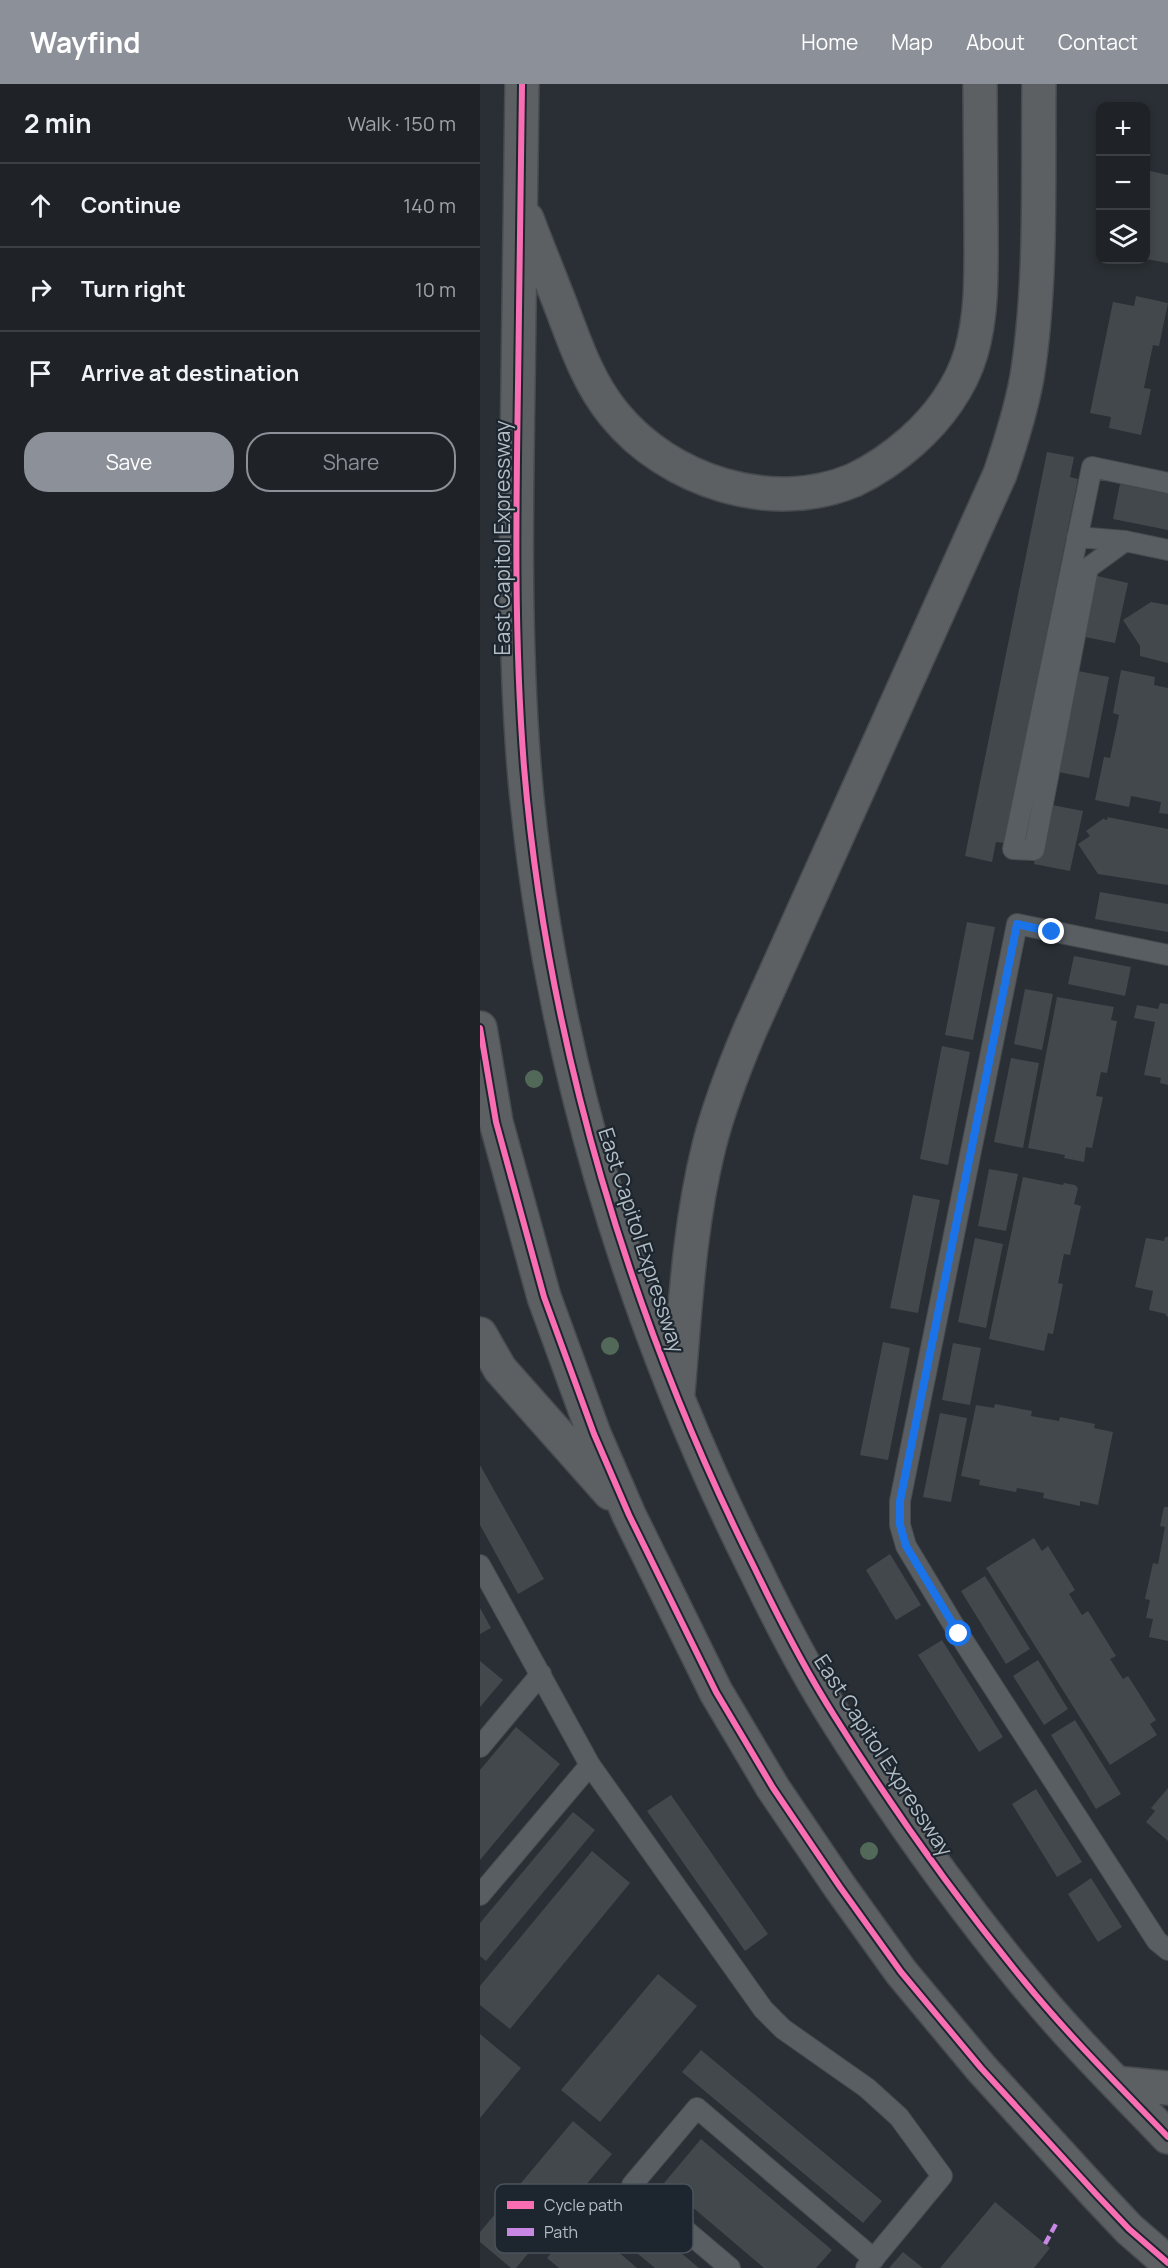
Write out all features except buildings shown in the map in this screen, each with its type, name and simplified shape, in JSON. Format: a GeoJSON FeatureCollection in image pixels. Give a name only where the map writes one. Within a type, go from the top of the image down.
{"type":"FeatureCollection","features":[{"type":"Feature","properties":{"kind":"highway","name":"East Capitol Expressway"},"geometry":{"type":"LineString","coordinates":[[522,84],[515,536],[516,613],[525,767],[536,874],[556,995],[614,1219],[678,1399],[724,1508],[773,1606],[831,1712],[891,1803],[1026,1983],[1168,2137]]}},
{"type":"Feature","properties":{"kind":"highway"},"geometry":{"type":"LineString","coordinates":[[521,203],[592,382],[614,414],[644,443],[677,467],[710,481],[746,491],[812,492],[853,480],[890,460],[926,429],[953,393],[970,354],[978,317],[981,274],[980,84]]}},
{"type":"Feature","properties":{"kind":"highway"},"geometry":{"type":"LineString","coordinates":[[678,1399],[689,1265],[698,1201],[709,1147],[727,1086],[750,1030],[1000,474],[1015,429],[1027,378],[1033,332],[1039,84]]}},
{"type":"Feature","properties":{"kind":"highway"},"geometry":{"type":"LineString","coordinates":[[480,1028],[496,1122],[544,1297],[594,1434],[629,1515],[716,1692],[773,1788],[901,1972],[981,2068],[1159,2259]]}},
{"type":"Feature","properties":{"kind":"highway"},"geometry":{"type":"LineString","coordinates":[[480,1334],[500,1369],[629,1515]]}},
{"type":"Feature","properties":{"kind":"highway"},"geometry":{"type":"LineString","coordinates":[[1116,2083],[1168,2088]]}},
{"type":"Feature","properties":{"kind":"lane"},"geometry":{"type":"LineString","coordinates":[[1125,542],[1088,568],[1072,602],[1013,849],[1034,850],[1072,602],[1077,537],[1092,467],[1168,483]]}},
{"type":"Feature","properties":{"kind":"lane"},"geometry":{"type":"LineString","coordinates":[[1077,537],[1125,542],[1168,550]]}},
{"type":"Feature","properties":{"kind":"lane"},"geometry":{"type":"LineString","coordinates":[[1168,955],[1017,924],[900,1501],[900,1525],[906,1546],[959,1634],[1157,1941],[1168,1950]]}},
{"type":"Feature","properties":{"kind":"lane"},"geometry":{"type":"LineString","coordinates":[[480,1565],[590,1765],[763,2009],[783,2029],[867,2088],[900,2117],[942,2176],[870,2263],[697,2108],[633,2184]]}},
{"type":"Feature","properties":{"kind":"lane"},"geometry":{"type":"LineString","coordinates":[[480,1747],[542,1674]]}},
{"type":"Feature","properties":{"kind":"lane"},"geometry":{"type":"LineString","coordinates":[[480,1896],[590,1765]]}},
{"type":"Feature","properties":{"kind":"lane"},"geometry":{"type":"LineString","coordinates":[[693,2237],[730,2268]]}},
{"type":"Feature","properties":{"kind":"marked path"},"geometry":{"type":"LineString","coordinates":[[1045,2244],[1057,2222]]}},
{"type":"Feature","properties":{"kind":"cycle path"},"geometry":{"type":"LineString","coordinates":[[522,84],[516,576],[524,767],[535,871],[552,974],[575,1077],[602,1179],[633,1279],[710,1475],[773,1607],[835,1717],[925,1852],[973,1917],[1058,2021],[1168,2137]]}},
{"type":"Feature","properties":{"kind":"cycle path"},"geometry":{"type":"LineString","coordinates":[[480,1028],[496,1122],[544,1297],[594,1434],[629,1515],[716,1692],[773,1788],[901,1972],[981,2068],[1096,2194],[1129,2229],[1168,2263]]}},
{"type":"Feature","properties":{"kind":"route"},"geometry":{"type":"LineString","coordinates":[[959,1634],[906,1546],[900,1525],[900,1501],[1017,924],[1052,932]]}}]}
